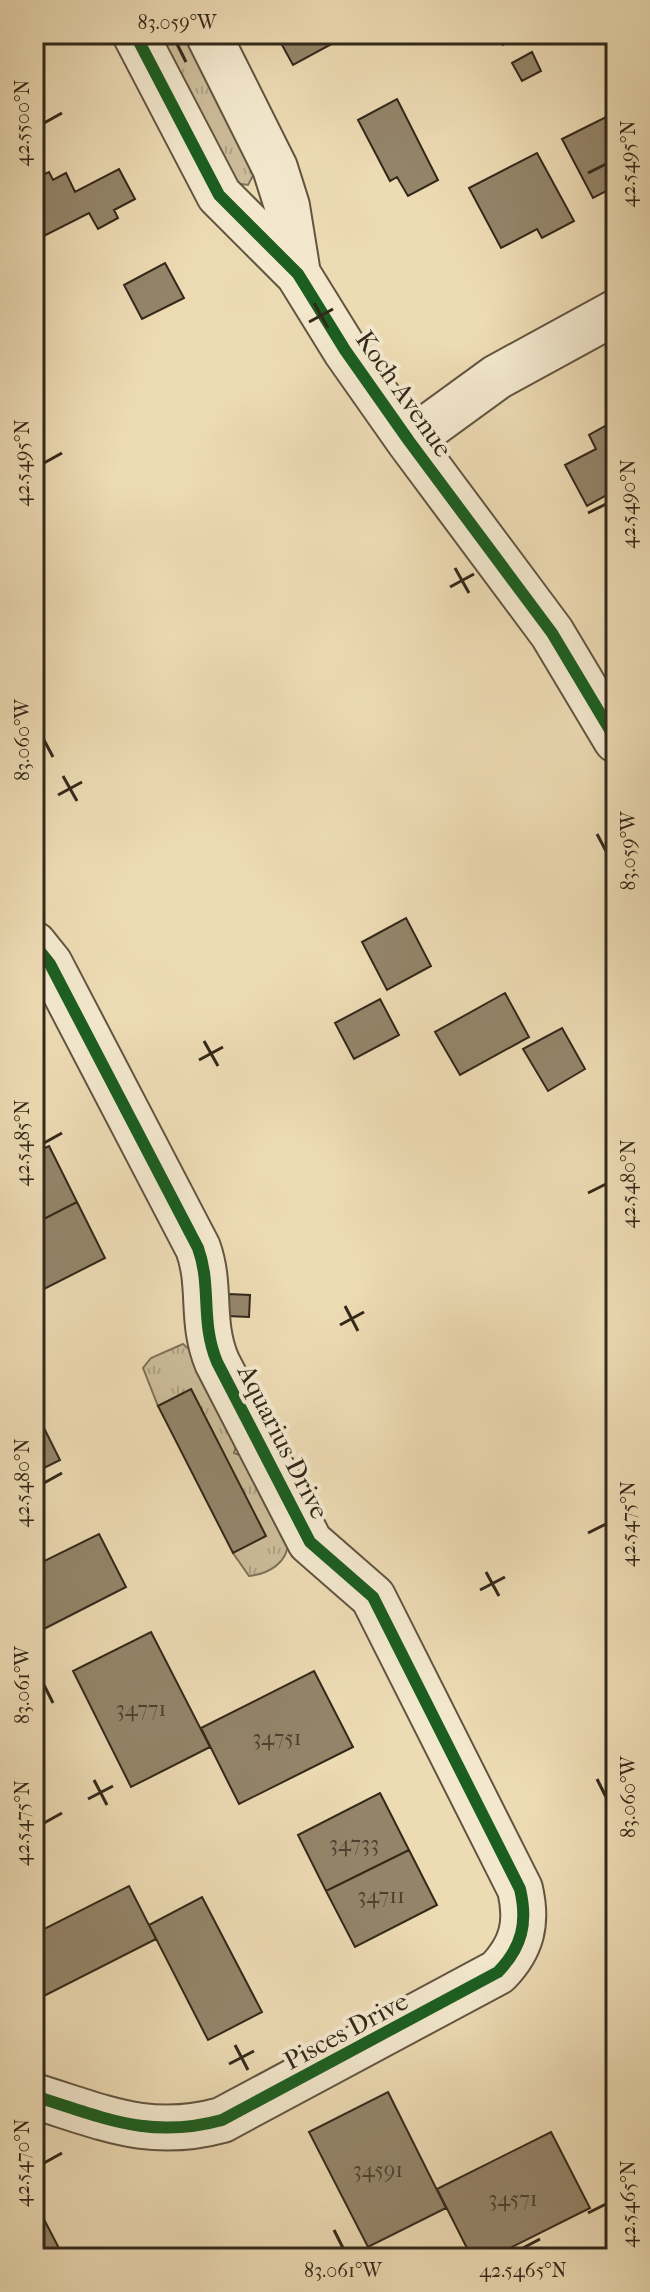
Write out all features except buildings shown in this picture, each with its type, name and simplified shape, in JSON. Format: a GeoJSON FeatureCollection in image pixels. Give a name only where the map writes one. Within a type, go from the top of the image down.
{"type":"FeatureCollection","features":[{"type":"Feature","properties":{"kind":"street","name":"Koch Avenue"},"geometry":{"type":"LineString","coordinates":[[135,34],[219,195],[298,274],[345,350],[409,441],[552,633],[616,740]]}},
{"type":"Feature","properties":{"kind":"street","name":"Koch Avenue"},"geometry":{"type":"LineString","coordinates":[[208,34],[275,168],[287,206],[298,274]]}},
{"type":"Feature","properties":{"kind":"street"},"geometry":{"type":"LineString","coordinates":[[409,441],[497,377],[616,312]]}},
{"type":"Feature","properties":{"kind":"street","name":"Aquarius Drive"},"geometry":{"type":"LineString","coordinates":[[34,944],[50,964],[198,1248],[206,1279],[206,1336],[217,1362],[310,1542],[373,1597],[520,1889],[524,1923],[520,1941]]}},
{"type":"Feature","properties":{"kind":"street","name":"Pisces Drive"},"geometry":{"type":"LineString","coordinates":[[34,2096],[135,2127],[191,2129],[222,2120],[481,1983],[511,1959],[520,1941]]}},
{"type":"Feature","properties":{"kind":"green space"},"geometry":{"type":"Polygon","coordinates":[[[158,34],[184,34],[255,172],[248,185],[234,183],[158,34]]]}},
{"type":"Feature","properties":{"kind":"green space"},"geometry":{"type":"Polygon","coordinates":[[[183,1344],[191,1351],[237,1442],[234,1453],[245,1457],[288,1542],[281,1561],[263,1573],[249,1576],[233,1553],[265,1535],[191,1389],[158,1406],[143,1368],[151,1358],[183,1344]]]}},
{"type":"Feature","properties":{"kind":"cycle path"},"geometry":{"type":"LineString","coordinates":[[135,34],[219,195],[298,274],[345,350],[409,441],[552,633],[616,740]]}},
{"type":"Feature","properties":{"kind":"cycle path"},"geometry":{"type":"LineString","coordinates":[[34,944],[50,964],[198,1248],[209,1332],[217,1362],[310,1542],[373,1597],[520,1889],[523,1913],[518,1944],[498,1972],[222,2120],[196,2126],[149,2127],[105,2118],[34,2096]]}}]}
